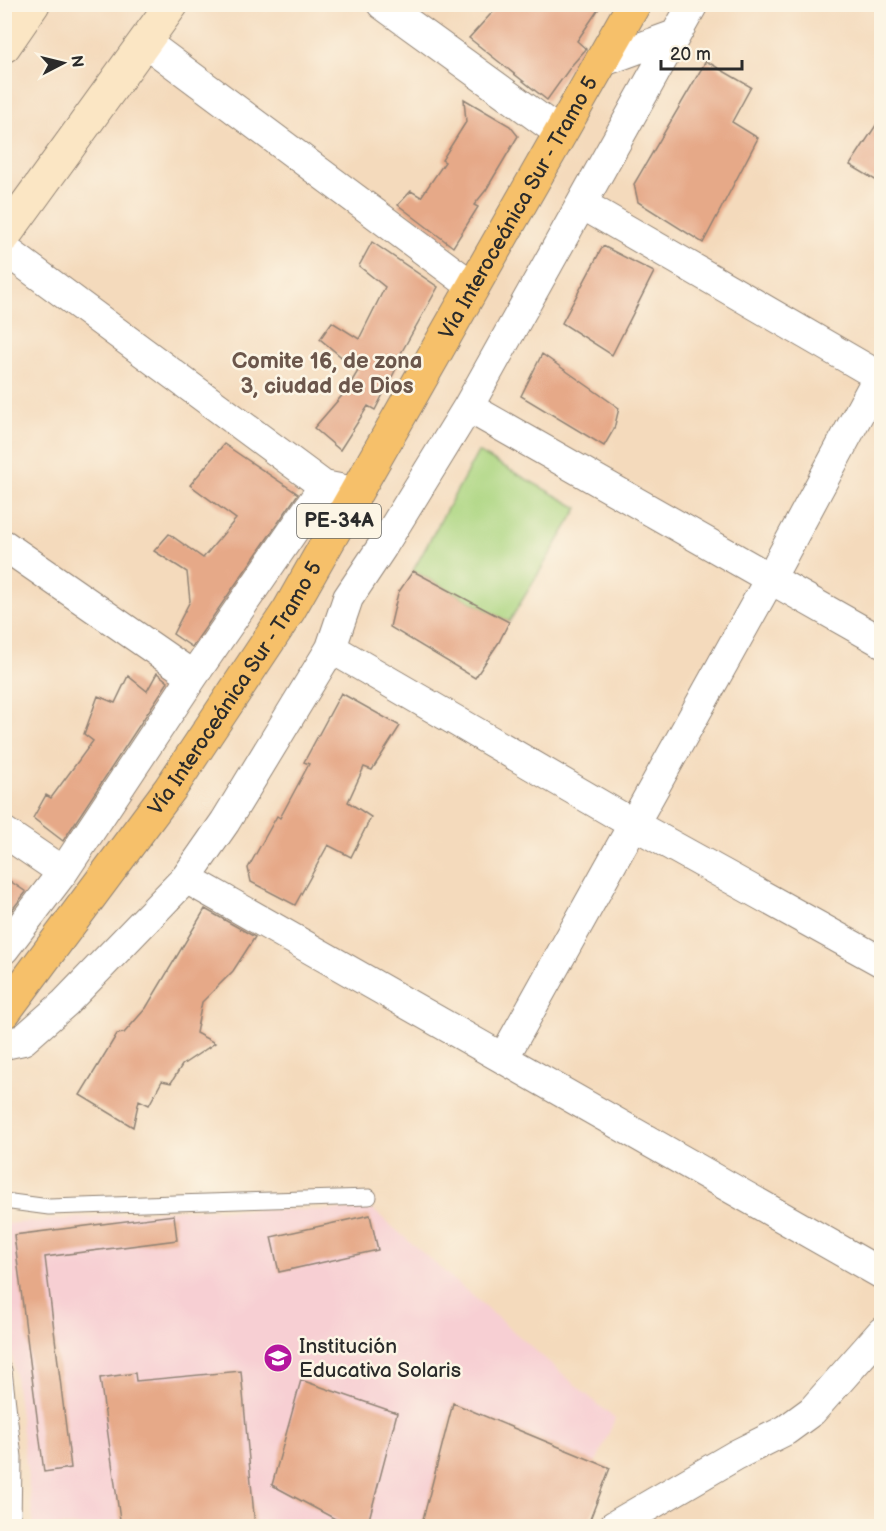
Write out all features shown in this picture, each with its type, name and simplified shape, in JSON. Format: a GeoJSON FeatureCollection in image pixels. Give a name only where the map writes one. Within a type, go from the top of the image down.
{"type":"FeatureCollection","features":[{"type":"Feature","properties":{"kind":"highway","name":"Vía Interoceánica Sur - Tramo 5"},"geometry":{"type":"LineString","coordinates":[[4,1012],[170,789],[288,609],[634,4]]}},
{"type":"Feature","properties":{"kind":"main road"},"geometry":{"type":"LineString","coordinates":[[4,46],[33,4]]}},
{"type":"Feature","properties":{"kind":"main road"},"geometry":{"type":"LineString","coordinates":[[4,236],[172,4]]}},
{"type":"Feature","properties":{"kind":"street"},"geometry":{"type":"LineString","coordinates":[[382,4],[560,133]]}},
{"type":"Feature","properties":{"kind":"street"},"geometry":{"type":"LineString","coordinates":[[4,1044],[23,1040],[65,1003],[186,878],[225,822],[331,648],[348,598],[468,407],[693,4]]}},
{"type":"Feature","properties":{"kind":"street"},"geometry":{"type":"LineString","coordinates":[[601,62],[675,35]]}},
{"type":"Feature","properties":{"kind":"street"},"geometry":{"type":"LineString","coordinates":[[145,42],[472,286]]}},
{"type":"Feature","properties":{"kind":"street"},"geometry":{"type":"LineString","coordinates":[[504,1057],[771,579],[880,375],[582,204]]}},
{"type":"Feature","properties":{"kind":"street"},"geometry":{"type":"LineString","coordinates":[[4,249],[324,486],[356,493]]}},
{"type":"Feature","properties":{"kind":"street"},"geometry":{"type":"LineString","coordinates":[[468,407],[882,642]]}},
{"type":"Feature","properties":{"kind":"street"},"geometry":{"type":"LineString","coordinates":[[4,949],[63,872],[193,676],[324,486]]}},
{"type":"Feature","properties":{"kind":"street"},"geometry":{"type":"LineString","coordinates":[[4,545],[193,676]]}},
{"type":"Feature","properties":{"kind":"street"},"geometry":{"type":"LineString","coordinates":[[331,648],[633,824],[882,962]]}},
{"type":"Feature","properties":{"kind":"street"},"geometry":{"type":"LineString","coordinates":[[4,832],[63,872]]}},
{"type":"Feature","properties":{"kind":"street"},"geometry":{"type":"LineString","coordinates":[[186,878],[882,1274]]}},
{"type":"Feature","properties":{"kind":"street"},"geometry":{"type":"LineString","coordinates":[[614,1527],[736,1455],[786,1430],[812,1411],[882,1332]]}},
{"type":"Feature","properties":{"kind":"lane"},"geometry":{"type":"LineString","coordinates":[[4,1201],[49,1207],[369,1197]]}},
{"type":"Feature","properties":{"kind":"lane"},"geometry":{"type":"LineString","coordinates":[[4,1370],[14,1456],[14,1527]]}},
{"type":"Feature","properties":{"kind":"shaded area","name":"Institución Educativa Solaris"},"geometry":{"type":"Polygon","coordinates":[[[179,1210],[373,1210],[615,1419],[568,1526],[34,1526],[5,1297],[4,1224],[179,1210]]]}},
{"type":"Feature","properties":{"kind":"green space"},"geometry":{"type":"Polygon","coordinates":[[[478,452],[578,508],[509,622],[413,571],[478,452]]]}},
{"type":"Feature","properties":{"kind":"building"},"geometry":{"type":"Polygon","coordinates":[[[500,4],[602,4],[577,41],[586,49],[547,100],[469,38],[500,4]]]}},
{"type":"Feature","properties":{"kind":"building"},"geometry":{"type":"Polygon","coordinates":[[[706,61],[751,87],[732,122],[758,138],[703,243],[638,202],[634,184],[706,61]]]}},
{"type":"Feature","properties":{"kind":"building"},"geometry":{"type":"Polygon","coordinates":[[[464,99],[510,126],[518,136],[486,190],[474,205],[478,207],[453,247],[398,205],[411,191],[421,197],[445,162],[442,160],[466,122],[464,99]]]}},
{"type":"Feature","properties":{"kind":"building"},"geometry":{"type":"Polygon","coordinates":[[[882,116],[882,184],[850,165],[882,116]]]}},
{"type":"Feature","properties":{"kind":"building"},"geometry":{"type":"Polygon","coordinates":[[[372,242],[438,287],[396,362],[399,363],[375,410],[368,406],[340,450],[314,428],[346,391],[358,371],[320,339],[332,322],[359,339],[385,287],[359,266],[372,242]]]}},
{"type":"Feature","properties":{"kind":"building"},"geometry":{"type":"Polygon","coordinates":[[[603,246],[654,272],[612,355],[562,323],[603,246]]]}},
{"type":"Feature","properties":{"kind":"building"},"geometry":{"type":"Polygon","coordinates":[[[542,354],[619,408],[614,429],[604,446],[521,396],[542,354]]]}},
{"type":"Feature","properties":{"kind":"building"},"geometry":{"type":"Polygon","coordinates":[[[224,444],[298,494],[192,647],[173,634],[190,601],[187,572],[154,551],[169,534],[203,558],[236,519],[190,485],[224,444]]]}},
{"type":"Feature","properties":{"kind":"building"},"geometry":{"type":"Polygon","coordinates":[[[413,571],[509,622],[499,642],[475,678],[390,627],[398,593],[413,571]]]}},
{"type":"Feature","properties":{"kind":"building"},"geometry":{"type":"Polygon","coordinates":[[[157,673],[168,682],[63,841],[33,818],[46,795],[51,798],[93,741],[84,734],[98,696],[115,703],[128,676],[147,691],[157,673]]]}},
{"type":"Feature","properties":{"kind":"building"},"geometry":{"type":"Polygon","coordinates":[[[341,693],[400,726],[372,770],[364,767],[348,802],[371,817],[351,857],[328,845],[295,905],[251,882],[248,868],[277,816],[280,818],[309,764],[304,762],[341,693]]]}},
{"type":"Feature","properties":{"kind":"building"},"geometry":{"type":"Polygon","coordinates":[[[4,877],[26,892],[4,920],[4,877]]]}},
{"type":"Feature","properties":{"kind":"building"},"geometry":{"type":"Polygon","coordinates":[[[205,909],[255,937],[233,971],[202,1002],[196,1033],[215,1043],[182,1065],[171,1083],[162,1081],[149,1105],[139,1100],[133,1127],[80,1095],[117,1034],[124,1033],[146,1008],[205,909]]]}},
{"type":"Feature","properties":{"kind":"building"},"geometry":{"type":"Polygon","coordinates":[[[174,1215],[177,1240],[45,1257],[71,1468],[44,1472],[14,1235],[174,1215]]]}},
{"type":"Feature","properties":{"kind":"building"},"geometry":{"type":"Polygon","coordinates":[[[370,1215],[378,1250],[279,1272],[271,1237],[370,1215]]]}},
{"type":"Feature","properties":{"kind":"building"},"geometry":{"type":"Polygon","coordinates":[[[241,1371],[255,1527],[121,1527],[100,1378],[135,1373],[136,1381],[241,1371]]]}},
{"type":"Feature","properties":{"kind":"building"},"geometry":{"type":"Polygon","coordinates":[[[301,1380],[397,1413],[367,1527],[350,1527],[272,1485],[301,1380]]]}},
{"type":"Feature","properties":{"kind":"building"},"geometry":{"type":"Polygon","coordinates":[[[453,1403],[610,1468],[587,1527],[421,1527],[453,1403]]]}},
{"type":"Feature","properties":{"kind":"place","name":"Institución Educativa Solaris"},"geometry":{"type":"Point","coordinates":[278,1358]}},
{"type":"Feature","properties":{"kind":"district","name":"Comite 16, de zona 3, ciudad de Dios"},"geometry":{"type":"Point","coordinates":[327,374]}}]}
